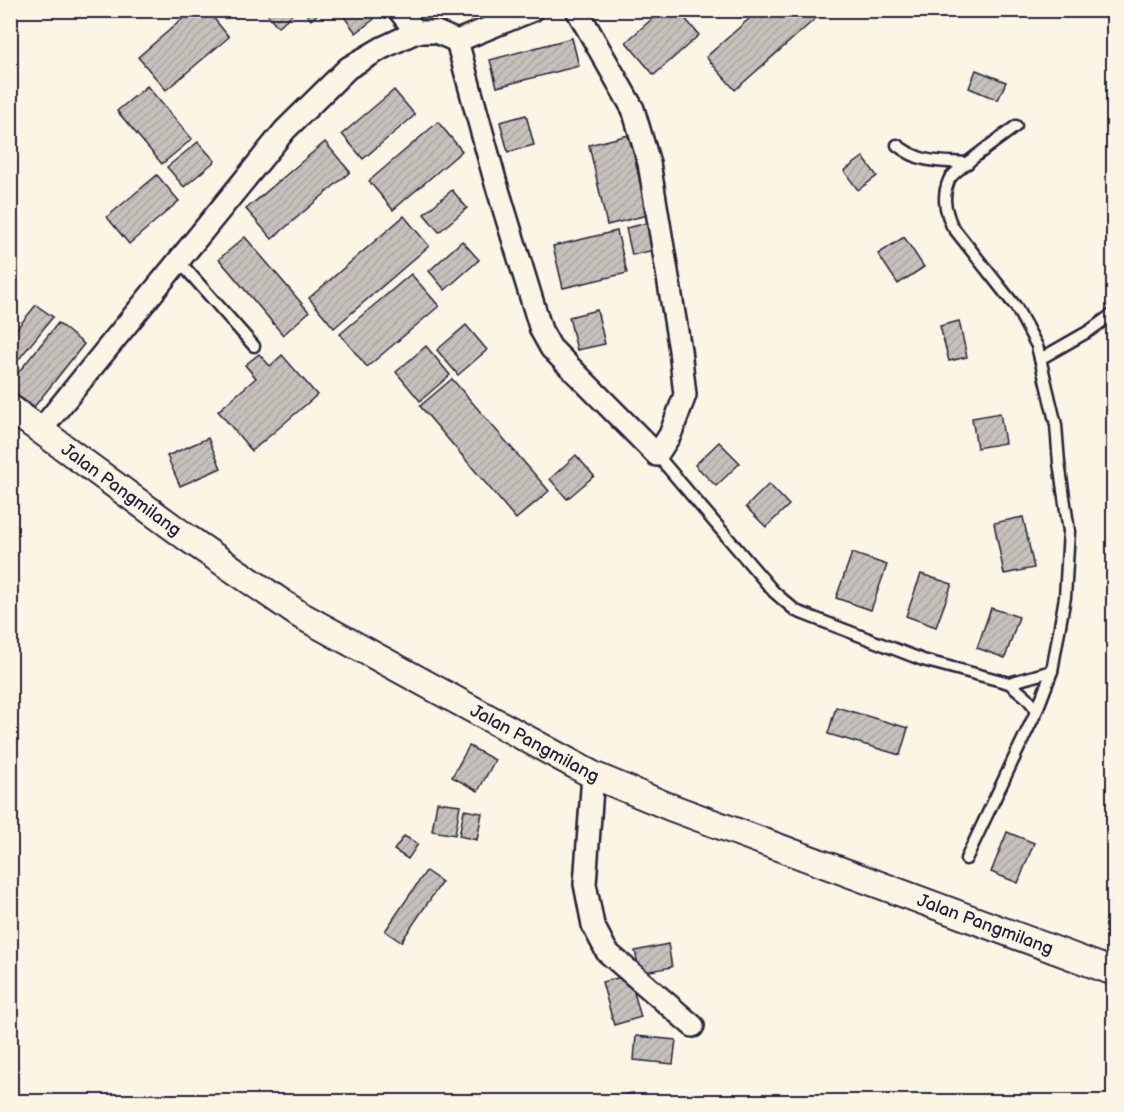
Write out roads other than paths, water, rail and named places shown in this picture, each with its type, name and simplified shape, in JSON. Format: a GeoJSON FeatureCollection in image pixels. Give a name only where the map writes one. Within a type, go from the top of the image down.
{"type":"FeatureCollection","features":[{"type":"Feature","properties":{"kind":"street"},"geometry":{"type":"LineString","coordinates":[[399,10],[416,32]]}},
{"type":"Feature","properties":{"kind":"street"},"geometry":{"type":"LineString","coordinates":[[40,430],[285,130],[348,68],[416,32],[436,32],[457,41],[533,10]]}},
{"type":"Feature","properties":{"kind":"street"},"geometry":{"type":"LineString","coordinates":[[457,41],[495,180],[541,330],[557,355],[657,455],[670,435],[685,394],[680,350],[649,163],[633,109],[577,10]]}},
{"type":"Feature","properties":{"kind":"street","name":"Jalan Pangmilang"},"geometry":{"type":"LineString","coordinates":[[10,408],[186,537],[300,615],[593,775],[670,807],[1113,972]]}},
{"type":"Feature","properties":{"kind":"street"},"geometry":{"type":"LineString","coordinates":[[593,775],[585,884],[593,925],[608,952],[693,1026]]}},
{"type":"Feature","properties":{"kind":"lane"},"geometry":{"type":"LineString","coordinates":[[966,859],[1037,710],[1052,671],[1065,597],[1069,531],[1056,425],[1037,346],[1016,307],[952,226],[946,212],[945,194],[950,177],[1016,126]]}},
{"type":"Feature","properties":{"kind":"lane"},"geometry":{"type":"LineString","coordinates":[[897,145],[923,160],[968,163]]}},
{"type":"Feature","properties":{"kind":"lane"},"geometry":{"type":"LineString","coordinates":[[178,260],[254,346]]}},
{"type":"Feature","properties":{"kind":"lane"},"geometry":{"type":"LineString","coordinates":[[1040,359],[1089,331],[1113,313]]}},
{"type":"Feature","properties":{"kind":"lane"},"geometry":{"type":"LineString","coordinates":[[657,455],[774,592],[796,611],[923,660],[1009,683],[1037,710]]}},
{"type":"Feature","properties":{"kind":"lane"},"geometry":{"type":"LineString","coordinates":[[1009,683],[1052,671]]}}]}
